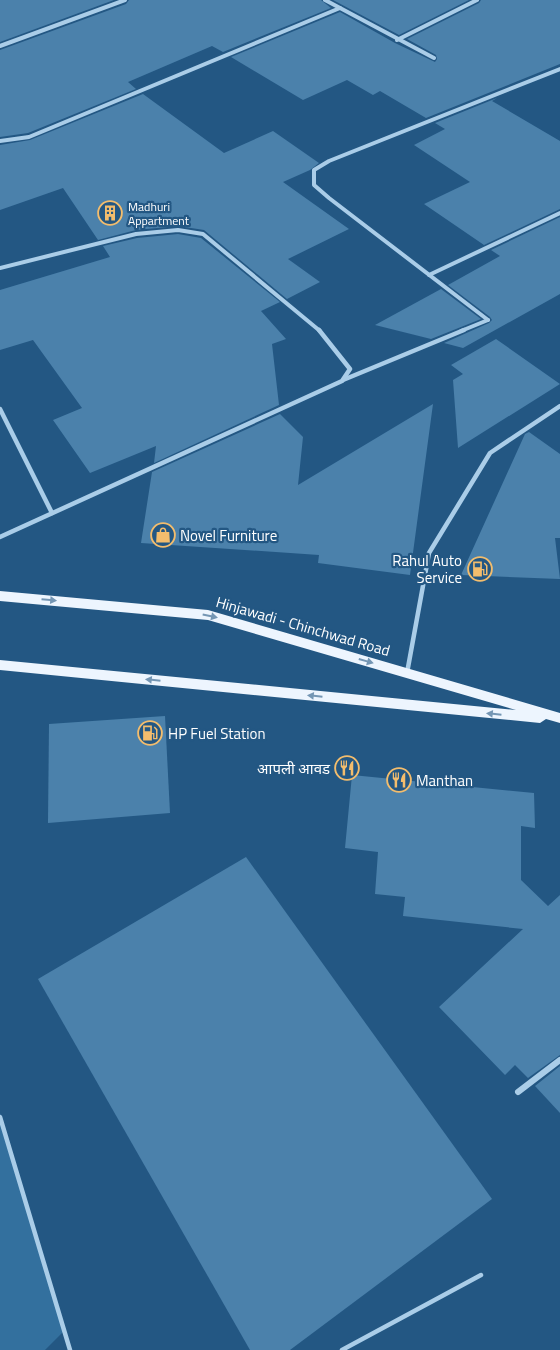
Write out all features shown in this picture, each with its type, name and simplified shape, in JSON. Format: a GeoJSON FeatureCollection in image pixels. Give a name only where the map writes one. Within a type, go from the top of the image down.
{"type":"FeatureCollection","features":[{"type":"Feature","properties":{"kind":"main road","name":"Hinjawadi - Chinchwad Road"},"geometry":{"type":"LineString","coordinates":[[0,596],[208,615],[560,719]]}},
{"type":"Feature","properties":{"kind":"main road","name":"Hinjawadi - Chinchwad Road"},"geometry":{"type":"LineString","coordinates":[[0,665],[560,719]]}},
{"type":"Feature","properties":{"kind":"street"},"geometry":{"type":"LineString","coordinates":[[0,46],[125,0]]}},
{"type":"Feature","properties":{"kind":"street"},"geometry":{"type":"LineString","coordinates":[[324,0],[434,58]]}},
{"type":"Feature","properties":{"kind":"street"},"geometry":{"type":"LineString","coordinates":[[397,40],[477,0]]}},
{"type":"Feature","properties":{"kind":"street"},"geometry":{"type":"LineString","coordinates":[[0,142],[29,136],[45,130],[340,8]]}},
{"type":"Feature","properties":{"kind":"street"},"geometry":{"type":"LineString","coordinates":[[0,537],[342,381],[488,320],[329,198],[314,185],[314,170],[329,161],[560,69]]}},
{"type":"Feature","properties":{"kind":"street"},"geometry":{"type":"LineString","coordinates":[[429,275],[560,213]]}},
{"type":"Feature","properties":{"kind":"street"},"geometry":{"type":"LineString","coordinates":[[0,268],[136,234],[178,230],[203,234],[320,330],[350,369],[342,381]]}},
{"type":"Feature","properties":{"kind":"street"},"geometry":{"type":"LineString","coordinates":[[407,673],[429,553],[490,453],[560,406]]}},
{"type":"Feature","properties":{"kind":"street"},"geometry":{"type":"LineString","coordinates":[[0,409],[52,513]]}},
{"type":"Feature","properties":{"kind":"street"},"geometry":{"type":"LineString","coordinates":[[518,1092],[560,1060]]}},
{"type":"Feature","properties":{"kind":"lane"},"geometry":{"type":"LineString","coordinates":[[0,1117],[70,1350]]}},
{"type":"Feature","properties":{"kind":"lane"},"geometry":{"type":"LineString","coordinates":[[342,1350],[481,1276]]}},
{"type":"Feature","properties":{"kind":"shaded area"},"geometry":{"type":"Polygon","coordinates":[[[0,1113],[64,1331],[45,1350],[0,1350],[0,1113]]]}},
{"type":"Feature","properties":{"kind":"building"},"geometry":{"type":"Polygon","coordinates":[[[0,0],[114,0],[0,42],[0,0]]]}},
{"type":"Feature","properties":{"kind":"building"},"geometry":{"type":"Polygon","coordinates":[[[129,0],[321,0],[331,8],[223,52],[212,46],[128,82],[136,89],[28,133],[0,137],[0,50],[126,4],[129,0]]]}},
{"type":"Feature","properties":{"kind":"building"},"geometry":{"type":"Polygon","coordinates":[[[333,0],[469,0],[399,35],[333,0]]]}},
{"type":"Feature","properties":{"kind":"building"},"geometry":{"type":"Polygon","coordinates":[[[481,0],[560,0],[560,64],[426,118],[380,91],[373,95],[347,80],[303,100],[231,57],[340,12],[395,43],[435,62],[437,59],[436,55],[407,39],[479,3],[481,0]]]}},
{"type":"Feature","properties":{"kind":"building"},"geometry":{"type":"Polygon","coordinates":[[[143,94],[224,153],[273,131],[319,163],[310,170],[283,182],[349,229],[288,259],[320,282],[287,299],[204,230],[178,226],[136,230],[98,240],[63,188],[0,210],[0,145],[30,140],[143,94]]]}},
{"type":"Feature","properties":{"kind":"building"},"geometry":{"type":"Polygon","coordinates":[[[497,98],[492,101],[560,141],[560,209],[484,245],[424,204],[470,182],[414,145],[445,129],[435,123],[497,98]]]}},
{"type":"Feature","properties":{"kind":"building"},"geometry":{"type":"Polygon","coordinates":[[[560,217],[560,294],[463,348],[444,343],[492,320],[448,285],[500,256],[491,250],[560,217]]]}},
{"type":"Feature","properties":{"kind":"building"},"geometry":{"type":"Polygon","coordinates":[[[178,234],[201,238],[280,302],[261,311],[286,339],[272,344],[279,405],[154,463],[156,446],[90,473],[53,420],[82,408],[33,340],[0,350],[0,290],[110,257],[103,246],[137,238],[178,234]]]}},
{"type":"Feature","properties":{"kind":"building"},"geometry":{"type":"Polygon","coordinates":[[[441,289],[481,319],[431,339],[375,325],[441,289]]]}},
{"type":"Feature","properties":{"kind":"building"},"geometry":{"type":"Polygon","coordinates":[[[496,339],[560,384],[458,448],[453,380],[463,374],[451,365],[496,339]]]}},
{"type":"Feature","properties":{"kind":"building"},"geometry":{"type":"Polygon","coordinates":[[[433,404],[410,575],[318,563],[319,555],[141,543],[152,472],[280,414],[303,437],[298,485],[433,404]]]}},
{"type":"Feature","properties":{"kind":"building"},"geometry":{"type":"Polygon","coordinates":[[[529,432],[560,454],[560,538],[555,538],[560,579],[461,575],[525,434],[529,432]]]}},
{"type":"Feature","properties":{"kind":"building"},"geometry":{"type":"Polygon","coordinates":[[[165,716],[170,813],[48,823],[49,724],[165,716]]]}},
{"type":"Feature","properties":{"kind":"building"},"geometry":{"type":"Polygon","coordinates":[[[352,775],[534,793],[535,828],[521,826],[521,880],[548,906],[560,895],[560,1055],[528,1078],[515,1065],[505,1075],[439,1007],[523,929],[403,916],[405,897],[375,894],[378,852],[345,848],[352,775]]]}},
{"type":"Feature","properties":{"kind":"building"},"geometry":{"type":"Polygon","coordinates":[[[246,857],[492,1199],[290,1350],[250,1350],[38,979],[246,857]]]}},
{"type":"Feature","properties":{"kind":"building"},"geometry":{"type":"Polygon","coordinates":[[[560,1066],[560,1113],[535,1086],[560,1066]]]}},
{"type":"Feature","properties":{"kind":"place","name":"Madhuri Appartment"},"geometry":{"type":"Point","coordinates":[110,213]}},
{"type":"Feature","properties":{"kind":"place","name":"Novel Furniture"},"geometry":{"type":"Point","coordinates":[163,535]}},
{"type":"Feature","properties":{"kind":"place","name":"Rahul Auto Service"},"geometry":{"type":"Point","coordinates":[480,569]}},
{"type":"Feature","properties":{"kind":"place","name":"HP Fuel Station"},"geometry":{"type":"Point","coordinates":[150,733]}},
{"type":"Feature","properties":{"kind":"place","name":"आपली आवड"},"geometry":{"type":"Point","coordinates":[347,768]}},
{"type":"Feature","properties":{"kind":"place","name":"Manthan"},"geometry":{"type":"Point","coordinates":[399,780]}}]}
